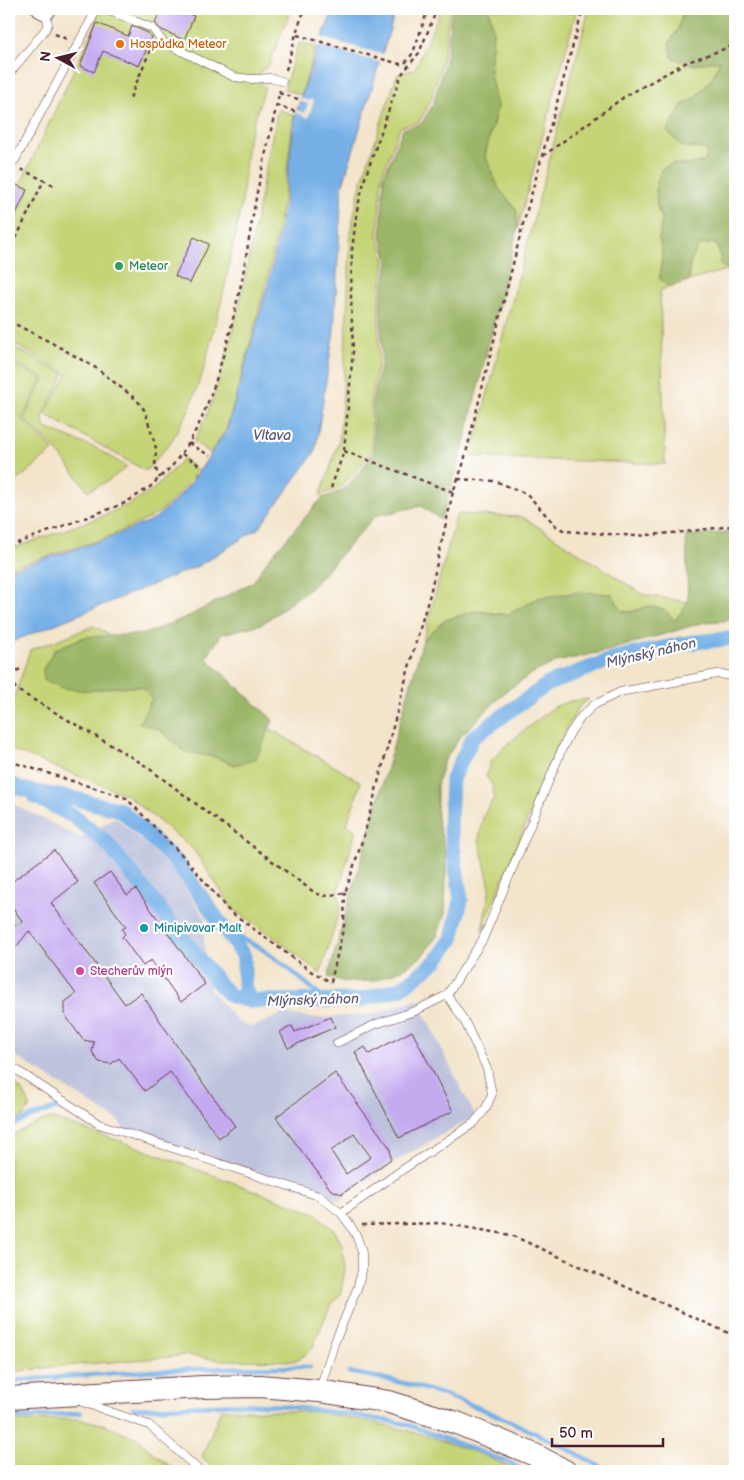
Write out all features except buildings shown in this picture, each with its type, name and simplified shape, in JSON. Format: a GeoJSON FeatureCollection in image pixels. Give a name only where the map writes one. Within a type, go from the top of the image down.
{"type":"FeatureCollection","features":[{"type":"Feature","properties":{"kind":"main road"},"geometry":{"type":"LineString","coordinates":[[9,1398],[203,1387],[260,1386],[319,1391],[389,1402],[457,1423],[535,1455],[565,1471]]}},
{"type":"Feature","properties":{"kind":"lane"},"geometry":{"type":"LineString","coordinates":[[12,159],[97,9]]}},
{"type":"Feature","properties":{"kind":"lane"},"geometry":{"type":"LineString","coordinates":[[105,9],[155,31],[163,42],[234,77],[251,79],[270,78],[282,82]]}},
{"type":"Feature","properties":{"kind":"lane"},"geometry":{"type":"LineString","coordinates":[[9,74],[45,30],[48,24],[45,10]]}},
{"type":"Feature","properties":{"kind":"lane"},"geometry":{"type":"LineString","coordinates":[[337,1043],[376,1024],[415,1011],[447,995],[483,939],[570,733],[581,717],[594,705],[620,692],[717,674],[735,676]]}},
{"type":"Feature","properties":{"kind":"lane"},"geometry":{"type":"LineString","coordinates":[[341,1213],[474,1123],[486,1108],[492,1094],[487,1069],[465,1022],[447,995]]}},
{"type":"Feature","properties":{"kind":"lane"},"geometry":{"type":"LineString","coordinates":[[9,1065],[99,1124],[319,1196],[341,1213],[357,1236],[362,1253],[362,1271],[357,1289],[334,1344],[319,1391]]}},
{"type":"Feature","properties":{"kind":"lane"},"geometry":{"type":"LineString","coordinates":[[62,1394],[149,1425],[200,1471]]}},
{"type":"Feature","properties":{"kind":"path"},"geometry":{"type":"LineString","coordinates":[[9,546],[126,503],[150,488],[182,454],[189,443],[202,418],[229,336],[242,280],[257,192],[276,105],[305,9]]}},
{"type":"Feature","properties":{"kind":"path"},"geometry":{"type":"LineString","coordinates":[[296,35],[400,64],[406,62],[413,54],[428,9]]}},
{"type":"Feature","properties":{"kind":"path"},"geometry":{"type":"LineString","coordinates":[[331,488],[344,450],[353,351],[352,250],[357,210],[365,178],[401,75],[419,53],[437,9]]}},
{"type":"Feature","properties":{"kind":"path"},"geometry":{"type":"LineString","coordinates":[[9,761],[126,798],[183,856],[228,910],[312,972],[332,982],[344,925],[345,893],[364,836],[430,594],[453,492],[463,464],[520,237],[583,9]]}},
{"type":"Feature","properties":{"kind":"path"},"geometry":{"type":"LineString","coordinates":[[130,98],[155,31]]}},
{"type":"Feature","properties":{"kind":"path"},"geometry":{"type":"LineString","coordinates":[[50,32],[71,41]]}},
{"type":"Feature","properties":{"kind":"path"},"geometry":{"type":"LineString","coordinates":[[542,156],[624,97],[685,63],[735,45]]}},
{"type":"Feature","properties":{"kind":"path"},"geometry":{"type":"LineString","coordinates":[[279,93],[301,100]]}},
{"type":"Feature","properties":{"kind":"path"},"geometry":{"type":"LineString","coordinates":[[276,105],[296,112]]}},
{"type":"Feature","properties":{"kind":"path"},"geometry":{"type":"LineString","coordinates":[[12,159],[12,164],[55,186]]}},
{"type":"Feature","properties":{"kind":"path"},"geometry":{"type":"LineString","coordinates":[[9,253],[44,180]]}},
{"type":"Feature","properties":{"kind":"path"},"geometry":{"type":"LineString","coordinates":[[9,321],[96,368],[137,400],[145,411],[156,448],[155,467],[160,478]]}},
{"type":"Feature","properties":{"kind":"path"},"geometry":{"type":"LineString","coordinates":[[189,443],[210,456]]}},
{"type":"Feature","properties":{"kind":"path"},"geometry":{"type":"LineString","coordinates":[[344,450],[453,492]]}},
{"type":"Feature","properties":{"kind":"path"},"geometry":{"type":"LineString","coordinates":[[182,454],[202,468]]}},
{"type":"Feature","properties":{"kind":"path"},"geometry":{"type":"LineString","coordinates":[[458,479],[495,481],[527,494],[556,526],[565,531],[636,536],[732,526],[735,523]]}},
{"type":"Feature","properties":{"kind":"path"},"geometry":{"type":"LineString","coordinates":[[9,674],[24,668]]}},
{"type":"Feature","properties":{"kind":"path"},"geometry":{"type":"LineString","coordinates":[[9,679],[17,690],[143,764],[315,893],[324,896],[345,893]]}},
{"type":"Feature","properties":{"kind":"path"},"geometry":{"type":"LineString","coordinates":[[350,1225],[441,1223],[511,1235],[735,1336]]}},
{"type":"Feature","properties":{"kind":"path"},"geometry":{"type":"LineString","coordinates":[[273,1471],[278,1468],[286,1471]]}},
{"type":"Feature","properties":{"kind":"shaded area"},"geometry":{"type":"Polygon","coordinates":[[[9,802],[81,838],[115,817],[172,869],[205,918],[204,941],[210,990],[238,1022],[253,1027],[282,1014],[318,1018],[373,1014],[417,999],[475,1116],[392,1163],[339,1201],[224,1160],[124,1130],[119,1121],[9,1052],[9,802]]]}},
{"type":"Feature","properties":{"kind":"green space","name":"Meteor"},"geometry":{"type":"Polygon","coordinates":[[[97,9],[291,9],[269,65],[260,72],[260,84],[265,87],[248,140],[242,202],[222,299],[202,375],[188,412],[170,443],[146,471],[45,414],[67,374],[9,341],[9,232],[29,190],[20,185],[96,23],[97,9]]]}},
{"type":"Feature","properties":{"kind":"green space"},"geometry":{"type":"Polygon","coordinates":[[[441,9],[450,9],[443,58],[430,103],[419,122],[400,127],[382,175],[378,235],[385,261],[379,302],[379,359],[371,398],[372,450],[355,473],[338,489],[320,495],[339,440],[351,229],[361,183],[397,75],[415,69],[441,9]]]}},
{"type":"Feature","properties":{"kind":"green space"},"geometry":{"type":"Polygon","coordinates":[[[452,9],[489,9],[493,30],[490,74],[497,107],[485,155],[499,189],[516,209],[518,227],[459,463],[441,520],[421,506],[375,516],[312,587],[262,624],[222,634],[206,658],[273,720],[256,759],[235,765],[215,757],[185,752],[160,730],[139,723],[152,699],[143,687],[116,687],[89,691],[63,688],[44,680],[43,669],[55,649],[85,637],[145,634],[189,616],[253,582],[267,561],[322,498],[341,491],[358,475],[374,452],[373,398],[382,360],[381,302],[388,261],[381,235],[384,176],[403,129],[421,124],[433,105],[446,58],[452,9]]]}},
{"type":"Feature","properties":{"kind":"green space"},"geometry":{"type":"Polygon","coordinates":[[[489,9],[577,9],[518,227],[516,209],[499,189],[485,155],[497,107],[490,74],[493,30],[489,9]]]}},
{"type":"Feature","properties":{"kind":"green space"},"geometry":{"type":"Polygon","coordinates":[[[589,9],[686,9],[678,29],[669,44],[694,65],[720,59],[713,77],[694,99],[682,105],[681,146],[707,149],[706,161],[686,165],[671,164],[657,206],[662,220],[659,239],[662,253],[660,279],[668,287],[660,291],[665,464],[471,457],[589,9]]]}},
{"type":"Feature","properties":{"kind":"green space"},"geometry":{"type":"Polygon","coordinates":[[[686,9],[735,9],[735,268],[729,269],[721,265],[720,254],[715,243],[700,245],[691,262],[689,281],[668,287],[660,279],[662,253],[659,239],[662,220],[657,206],[656,186],[661,170],[671,164],[686,165],[706,161],[707,150],[681,146],[667,131],[682,105],[694,99],[713,77],[720,60],[694,65],[673,58],[669,44],[678,29],[686,9]]]}},
{"type":"Feature","properties":{"kind":"green space"},"geometry":{"type":"Polygon","coordinates":[[[302,43],[316,47],[301,95],[284,89],[298,45],[302,43]]]}},
{"type":"Feature","properties":{"kind":"green space"},"geometry":{"type":"Polygon","coordinates":[[[278,109],[294,115],[283,201],[268,276],[235,400],[226,429],[210,453],[194,442],[211,403],[232,334],[245,278],[278,109]]]}},
{"type":"Feature","properties":{"kind":"green space"},"geometry":{"type":"Polygon","coordinates":[[[715,243],[720,254],[721,265],[729,269],[689,281],[692,258],[697,249],[700,245],[715,243]]]}},
{"type":"Feature","properties":{"kind":"green space"},"geometry":{"type":"Polygon","coordinates":[[[9,345],[64,374],[43,415],[44,427],[96,448],[127,467],[108,481],[88,491],[54,447],[24,419],[44,378],[9,360],[9,345]]]}},
{"type":"Feature","properties":{"kind":"green space"},"geometry":{"type":"Polygon","coordinates":[[[9,362],[42,379],[22,419],[54,450],[9,487],[9,362]]]}},
{"type":"Feature","properties":{"kind":"green space"},"geometry":{"type":"Polygon","coordinates":[[[183,459],[198,470],[167,506],[152,517],[106,538],[9,568],[9,550],[128,505],[154,489],[183,459]]]}},
{"type":"Feature","properties":{"kind":"green space"},"geometry":{"type":"Polygon","coordinates":[[[457,514],[523,517],[644,595],[688,602],[675,621],[648,606],[631,612],[622,611],[612,594],[538,598],[507,615],[476,611],[445,620],[423,640],[457,514]]]}},
{"type":"Feature","properties":{"kind":"green space"},"geometry":{"type":"Polygon","coordinates":[[[731,532],[731,573],[735,574],[735,620],[705,622],[610,650],[556,662],[533,673],[506,691],[460,737],[444,761],[437,785],[437,818],[446,855],[446,876],[445,914],[437,936],[422,956],[402,970],[373,981],[345,982],[328,977],[423,640],[445,620],[476,611],[507,615],[538,598],[579,592],[612,594],[622,611],[631,612],[648,606],[664,609],[675,621],[688,602],[686,536],[731,532]]]}},
{"type":"Feature","properties":{"kind":"green space"},"geometry":{"type":"Polygon","coordinates":[[[94,626],[361,782],[347,824],[356,831],[339,888],[340,909],[320,974],[282,943],[233,909],[193,849],[127,795],[9,749],[9,713],[30,650],[94,626]]]}},
{"type":"Feature","properties":{"kind":"green space"},"geometry":{"type":"Polygon","coordinates":[[[589,699],[578,708],[560,741],[482,931],[490,887],[479,840],[483,817],[494,797],[492,784],[486,776],[491,761],[507,744],[554,707],[570,701],[589,699]]]}},
{"type":"Feature","properties":{"kind":"green space"},"geometry":{"type":"Polygon","coordinates":[[[9,1079],[26,1096],[29,1106],[24,1116],[9,1124],[9,1079]]]}},
{"type":"Feature","properties":{"kind":"green space"},"geometry":{"type":"Polygon","coordinates":[[[53,1119],[126,1143],[315,1213],[335,1231],[342,1245],[345,1268],[340,1294],[329,1308],[312,1349],[293,1361],[222,1360],[184,1355],[9,1372],[9,1136],[42,1121],[53,1119]]]}},
{"type":"Feature","properties":{"kind":"green space"},"geometry":{"type":"Polygon","coordinates":[[[221,1409],[318,1412],[381,1424],[425,1435],[483,1455],[518,1471],[217,1471],[202,1457],[221,1409]]]}},
{"type":"Feature","properties":{"kind":"green space"},"geometry":{"type":"Polygon","coordinates":[[[84,1420],[106,1425],[141,1440],[141,1443],[176,1471],[9,1471],[9,1422],[84,1420]]]}},
{"type":"Feature","properties":{"kind":"water","name":"Vltava"},"geometry":{"type":"Polygon","coordinates":[[[334,9],[396,9],[342,187],[334,330],[315,452],[259,528],[198,566],[9,643],[9,570],[107,539],[154,519],[174,502],[191,483],[227,430],[270,277],[284,207],[295,115],[318,47],[334,9]]]}},
{"type":"Feature","properties":{"kind":"pier"},"geometry":{"type":"Polygon","coordinates":[[[319,37],[385,55],[382,63],[316,45],[319,37]]]}},
{"type":"Feature","properties":{"kind":"pier"},"geometry":{"type":"Polygon","coordinates":[[[300,98],[314,101],[308,118],[295,112],[296,110],[305,113],[308,104],[299,100],[300,98]]]}},
{"type":"Feature","properties":{"kind":"waterway","name":"Mlýnský náhon"},"geometry":{"type":"LineString","coordinates":[[9,783],[22,789],[121,810],[177,863],[244,956],[244,985],[250,1001],[360,1000],[402,988],[436,961],[452,939],[461,900],[450,826],[452,779],[473,737],[548,684],[615,658],[686,643],[735,638]]}},
{"type":"Feature","properties":{"kind":"waterway"},"geometry":{"type":"LineString","coordinates":[[34,796],[73,816],[106,842],[220,985],[231,996],[250,1001]]}},
{"type":"Feature","properties":{"kind":"waterway"},"geometry":{"type":"LineString","coordinates":[[225,930],[259,947],[283,964],[326,1000]]}},
{"type":"Feature","properties":{"kind":"waterway"},"geometry":{"type":"LineString","coordinates":[[9,1127],[60,1107]]}},
{"type":"Feature","properties":{"kind":"waterway"},"geometry":{"type":"LineString","coordinates":[[9,1381],[159,1371],[310,1367]]}},
{"type":"Feature","properties":{"kind":"waterway"},"geometry":{"type":"LineString","coordinates":[[349,1372],[419,1387],[447,1396],[530,1430],[609,1471]]}},
{"type":"Feature","properties":{"kind":"waterway"},"geometry":{"type":"LineString","coordinates":[[133,1409],[241,1404],[284,1406],[347,1414],[406,1424],[510,1463],[525,1471]]}},
{"type":"Feature","properties":{"kind":"waterway"},"geometry":{"type":"LineString","coordinates":[[9,1419],[80,1413]]}},
{"type":"Feature","properties":{"kind":"place","name":"Hospůdka Meteor"},"geometry":{"type":"Point","coordinates":[120,44]}},
{"type":"Feature","properties":{"kind":"place","name":"Meteor"},"geometry":{"type":"Point","coordinates":[119,266]}},
{"type":"Feature","properties":{"kind":"place","name":"Minipivovar Malt"},"geometry":{"type":"Point","coordinates":[144,928]}},
{"type":"Feature","properties":{"kind":"place","name":"Stecherův mlýn"},"geometry":{"type":"Point","coordinates":[80,971]}}]}
